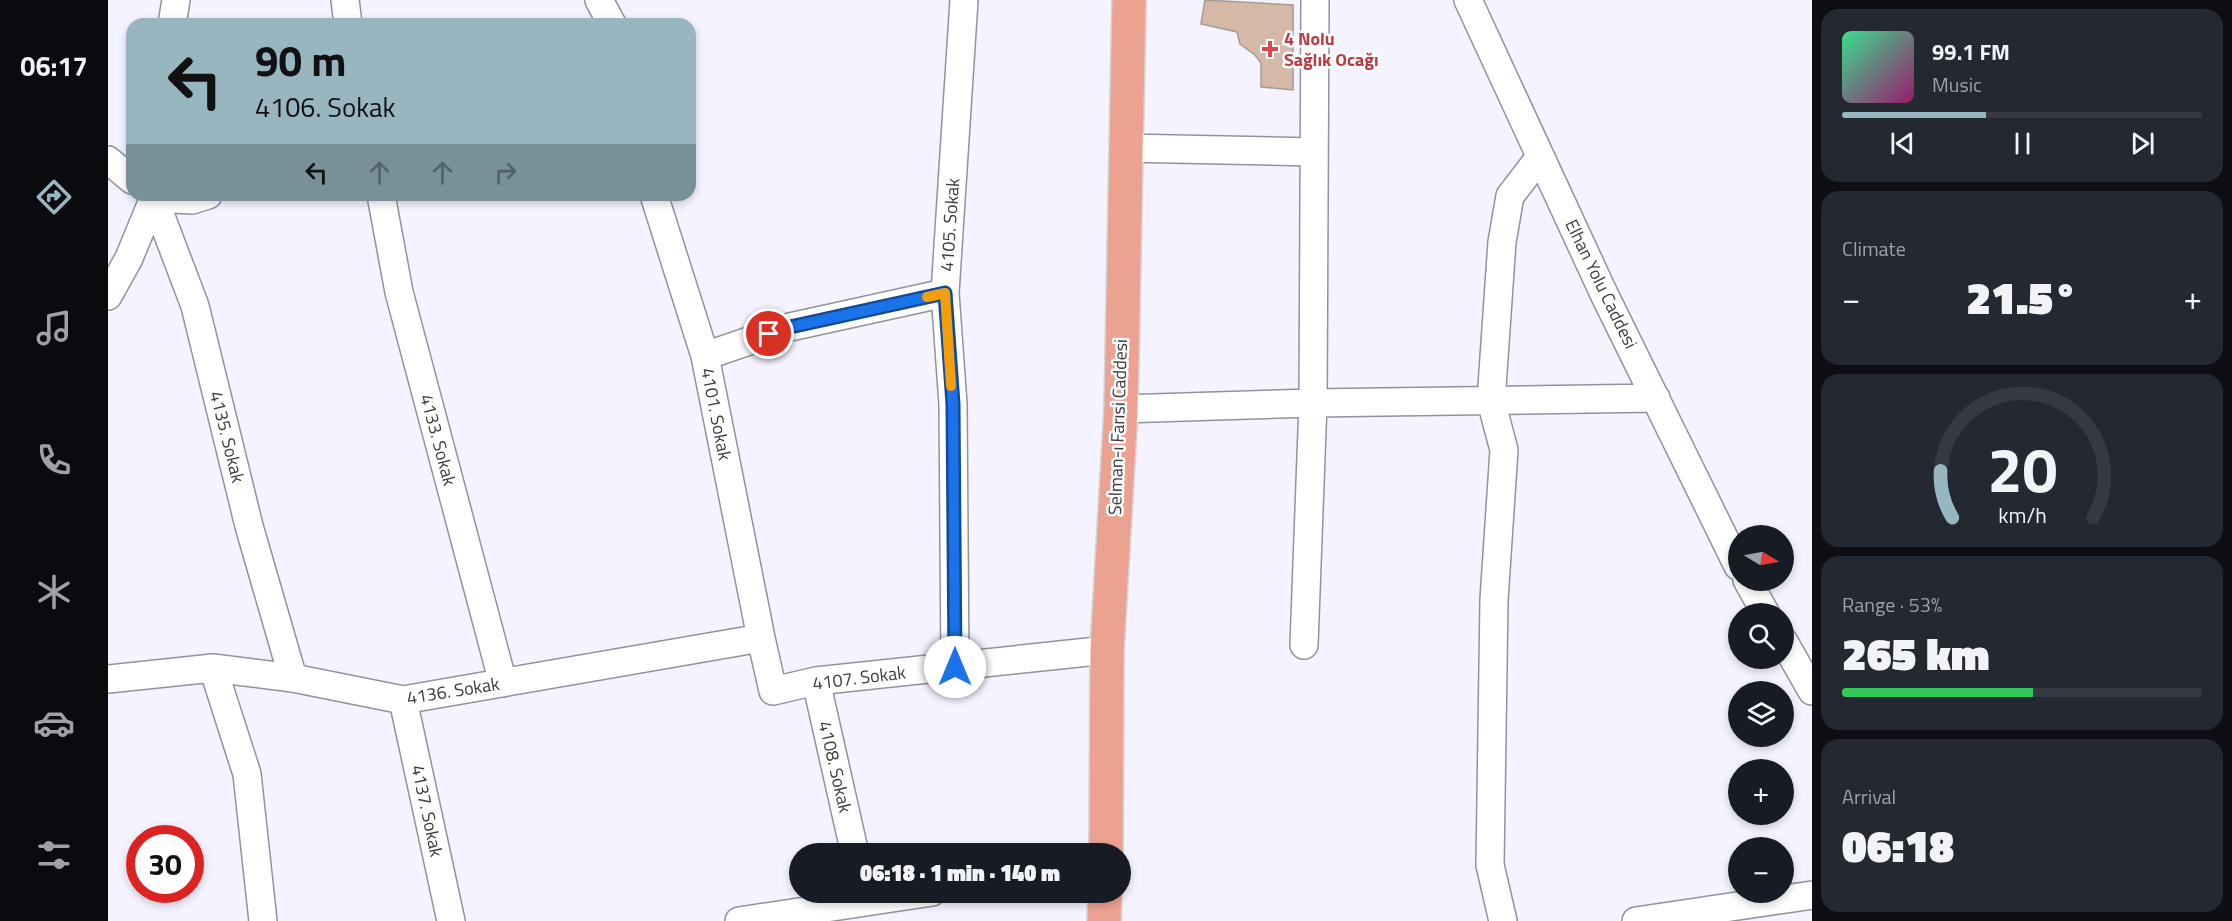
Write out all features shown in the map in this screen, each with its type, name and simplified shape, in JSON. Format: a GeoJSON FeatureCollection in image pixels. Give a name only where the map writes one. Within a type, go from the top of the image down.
{"type":"FeatureCollection","features":[{"type":"Feature","properties":{"kind":"main road","name":"Selman-ı Farısi Caddesi"},"geometry":{"type":"LineString","coordinates":[[1106,843],[1107,650],[1121,409],[1129,0]]}},
{"type":"Feature","properties":{"kind":"main road"},"geometry":{"type":"LineString","coordinates":[[1104,921],[1105,903]]}},
{"type":"Feature","properties":{"kind":"street"},"geometry":{"type":"LineString","coordinates":[[173,18],[176,0]]}},
{"type":"Feature","properties":{"kind":"street"},"geometry":{"type":"LineString","coordinates":[[345,0],[347,18]]}},
{"type":"Feature","properties":{"kind":"street"},"geometry":{"type":"LineString","coordinates":[[599,0],[609,18]]}},
{"type":"Feature","properties":{"kind":"street","name":"4105. Sokak"},"geometry":{"type":"LineString","coordinates":[[955,667],[953,404],[945,293],[964,0]]}},
{"type":"Feature","properties":{"kind":"street"},"geometry":{"type":"LineString","coordinates":[[1304,645],[1313,403],[1316,0]]}},
{"type":"Feature","properties":{"kind":"street","name":"Elhan Yolu Caddesi"},"geometry":{"type":"LineString","coordinates":[[1468,0],[1540,157],[1728,546]]}},
{"type":"Feature","properties":{"kind":"street"},"geometry":{"type":"LineString","coordinates":[[1125,148],[1314,152]]}},
{"type":"Feature","properties":{"kind":"street"},"geometry":{"type":"LineString","coordinates":[[1503,921],[1490,865],[1494,600],[1504,450],[1491,401],[1502,242],[1510,196],[1540,157]]}},
{"type":"Feature","properties":{"kind":"street"},"geometry":{"type":"LineString","coordinates":[[108,160],[126,175]]}},
{"type":"Feature","properties":{"kind":"street"},"geometry":{"type":"LineString","coordinates":[[108,296],[129,258],[151,201]]}},
{"type":"Feature","properties":{"kind":"street","name":"4135. Sokak"},"geometry":{"type":"LineString","coordinates":[[155,201],[195,306],[249,526],[294,678]]}},
{"type":"Feature","properties":{"kind":"street","name":"4133. Sokak"},"geometry":{"type":"LineString","coordinates":[[382,201],[399,292],[503,683]]}},
{"type":"Feature","properties":{"kind":"street","name":"4101. Sokak"},"geometry":{"type":"LineString","coordinates":[[656,201],[705,356],[761,638]]}},
{"type":"Feature","properties":{"kind":"street"},"geometry":{"type":"LineString","coordinates":[[705,356],[790,327],[945,293]]}},
{"type":"Feature","properties":{"kind":"street"},"geometry":{"type":"LineString","coordinates":[[1121,409],[1313,403],[1656,398]]}},
{"type":"Feature","properties":{"kind":"street","name":"4136. Sokak"},"geometry":{"type":"LineString","coordinates":[[108,679],[213,668],[294,678],[403,700],[761,638]]}},
{"type":"Feature","properties":{"kind":"street","name":"4107. Sokak"},"geometry":{"type":"LineString","coordinates":[[761,638],[773,691],[816,681],[1107,650]]}},
{"type":"Feature","properties":{"kind":"street"},"geometry":{"type":"LineString","coordinates":[[1794,660],[1812,691]]}},
{"type":"Feature","properties":{"kind":"street"},"geometry":{"type":"LineString","coordinates":[[213,668],[247,774],[263,921]]}},
{"type":"Feature","properties":{"kind":"street","name":"4108. Sokak"},"geometry":{"type":"LineString","coordinates":[[816,681],[853,843]]}},
{"type":"Feature","properties":{"kind":"street","name":"4137. Sokak"},"geometry":{"type":"LineString","coordinates":[[403,700],[450,921]]}},
{"type":"Feature","properties":{"kind":"street"},"geometry":{"type":"LineString","coordinates":[[1636,921],[1752,913],[1812,895]]}},
{"type":"Feature","properties":{"kind":"street"},"geometry":{"type":"LineString","coordinates":[[739,921],[866,905]]}},
{"type":"Feature","properties":{"kind":"building","name":"4 Nolu Sağlık Ocağı"},"geometry":{"type":"Polygon","coordinates":[[[1205,0],[1293,5],[1293,90],[1261,87],[1261,63],[1255,55],[1240,44],[1237,32],[1201,24],[1205,0]]]}},
{"type":"Feature","properties":{"kind":"slow traffic"},"geometry":{"type":"LineString","coordinates":[[927,297],[945,293],[951,386]]}},
{"type":"Feature","properties":{"kind":"place","name":"4 Nolu Sağlık Ocağı"},"geometry":{"type":"Point","coordinates":[1270,49]}},
{"type":"Feature","properties":{"kind":"route"},"geometry":{"type":"LineString","coordinates":[[769,334],[790,327],[945,293],[953,404],[955,667]]}}]}
